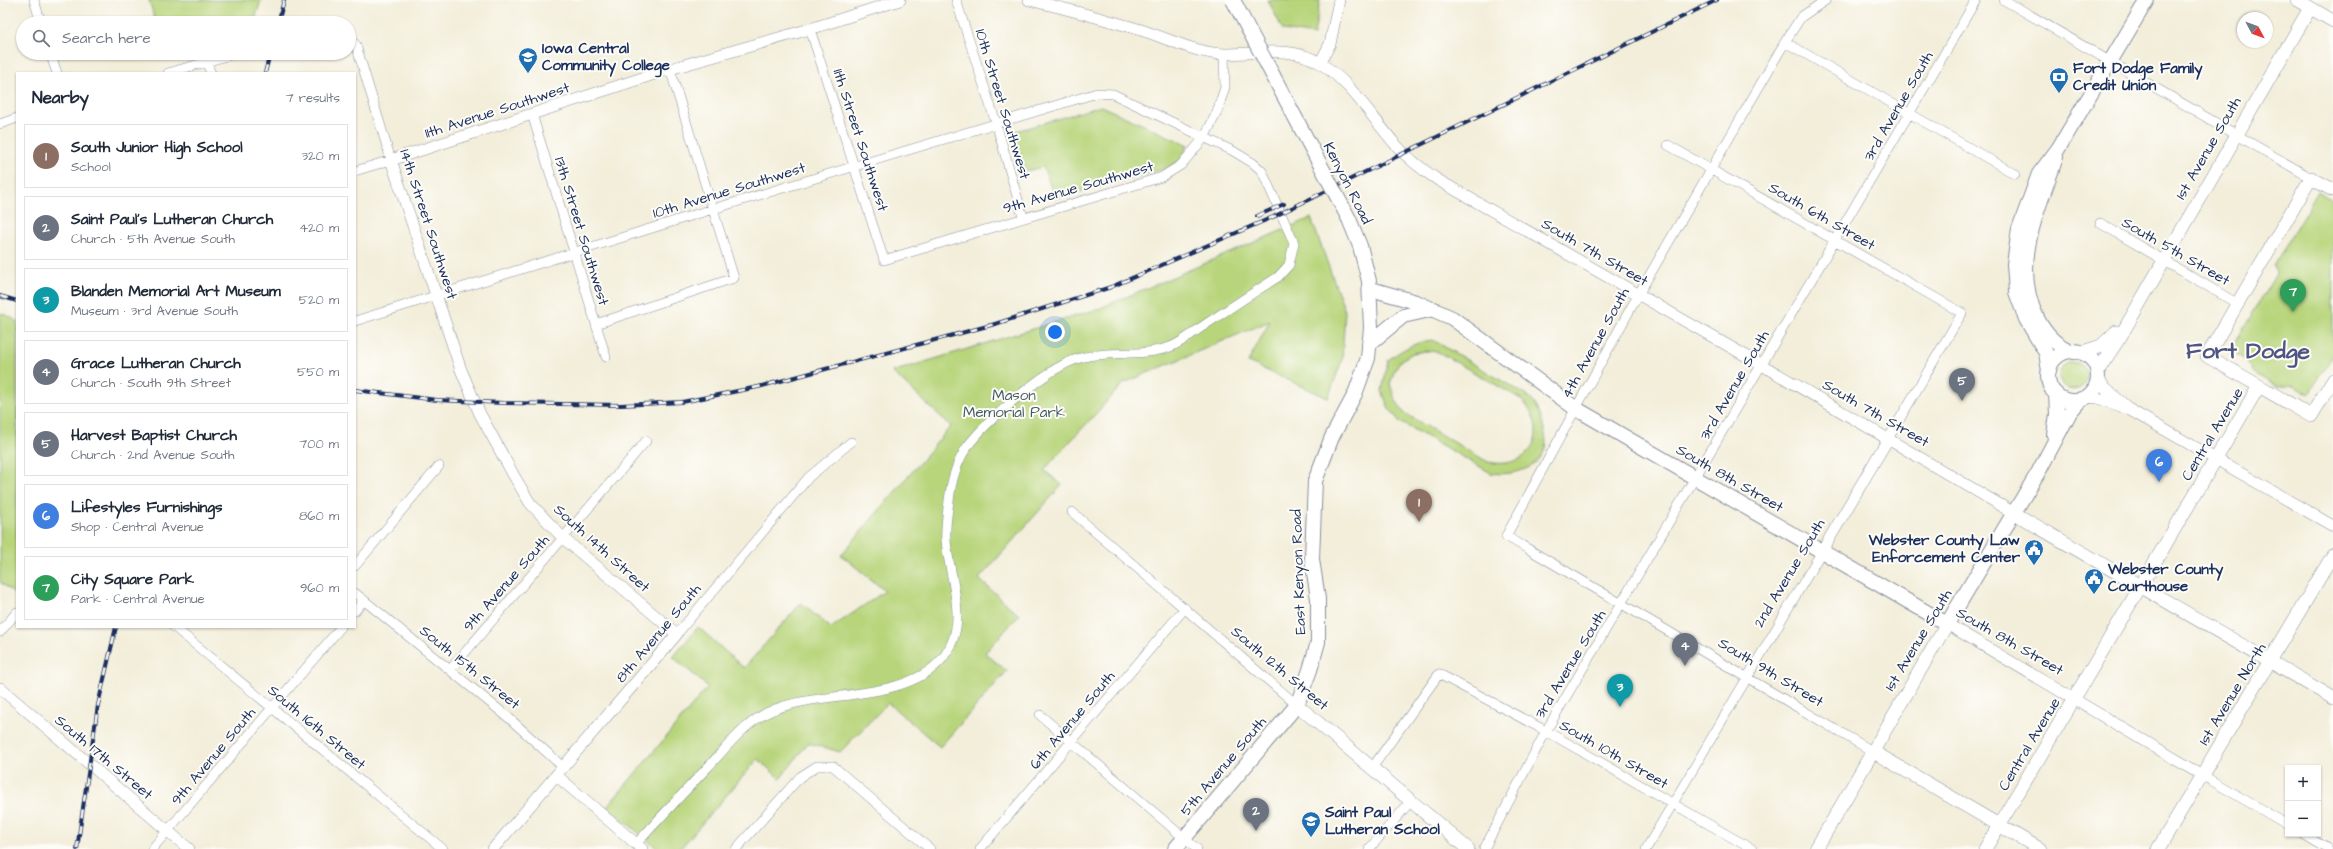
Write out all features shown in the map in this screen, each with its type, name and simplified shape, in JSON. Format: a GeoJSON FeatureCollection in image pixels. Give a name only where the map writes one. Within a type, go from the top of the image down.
{"type":"FeatureCollection","features":[{"type":"Feature","properties":{"kind":"main road","name":"Kenyon Road"},"geometry":{"type":"LineString","coordinates":[[1233,0],[1349,219],[1360,246],[1371,290],[1369,344],[1368,358],[1354,396]]}},
{"type":"Feature","properties":{"kind":"main road"},"geometry":{"type":"LineString","coordinates":[[2049,371],[2046,353],[2026,319],[2018,301],[2014,264],[2019,229],[2030,194],[2041,171],[2058,149],[2147,0]]}},
{"type":"Feature","properties":{"kind":"main road"},"geometry":{"type":"LineString","coordinates":[[2297,0],[2312,4],[2333,21]]}},
{"type":"Feature","properties":{"kind":"main road","name":"1st Avenue South"},"geometry":{"type":"LineString","coordinates":[[1816,849],[1872,751],[2051,449],[2070,412],[2094,388],[2097,375],[2312,4]]}},
{"type":"Feature","properties":{"kind":"main road"},"geometry":{"type":"LineString","coordinates":[[2058,149],[2030,231],[2025,268],[2030,298],[2039,323],[2054,342],[2089,358],[2097,375]]}},
{"type":"Feature","properties":{"kind":"main road"},"geometry":{"type":"LineString","coordinates":[[2333,190],[2311,178],[2207,356],[2311,416],[2333,380]]}},
{"type":"Feature","properties":{"kind":"main road","name":"South 8th Street"},"geometry":{"type":"LineString","coordinates":[[1371,290],[1416,302],[1452,318],[1476,334],[1575,408],[1947,624]]}},
{"type":"Feature","properties":{"kind":"main road"},"geometry":{"type":"LineString","coordinates":[[1369,344],[1403,316],[1434,309]]}},
{"type":"Feature","properties":{"kind":"main road","name":"1st Avenue South"},"geometry":{"type":"LineString","coordinates":[[2051,449],[2057,424],[2056,394],[2048,382],[2049,371],[2056,358],[2065,353],[2077,352],[2101,346],[2132,314]]}},
{"type":"Feature","properties":{"kind":"main road","name":"Central Avenue"},"geometry":{"type":"LineString","coordinates":[[1985,849],[2259,386]]}},
{"type":"Feature","properties":{"kind":"main road"},"geometry":{"type":"LineString","coordinates":[[2056,394],[2070,401],[2084,398]]}},
{"type":"Feature","properties":{"kind":"main road","name":"East Kenyon Road"},"geometry":{"type":"LineString","coordinates":[[1297,704],[1310,670],[1318,642],[1318,599],[1312,559],[1315,481],[1332,437],[1354,396]]}},
{"type":"Feature","properties":{"kind":"main road","name":"South 7th Street"},"geometry":{"type":"LineString","coordinates":[[2014,512],[2140,587],[2333,698]]}},
{"type":"Feature","properties":{"kind":"main road","name":"1st Avenue North"},"geometry":{"type":"LineString","coordinates":[[2158,849],[2333,555]]}},
{"type":"Feature","properties":{"kind":"main road","name":"South 12th Street"},"geometry":{"type":"LineString","coordinates":[[1297,704],[1468,849]]}},
{"type":"Feature","properties":{"kind":"main road","name":"5th Avenue South"},"geometry":{"type":"LineString","coordinates":[[1174,849],[1297,704]]}},
{"type":"Feature","properties":{"kind":"main road","name":"South 9th Street"},"geometry":{"type":"LineString","coordinates":[[1872,751],[2040,849]]}},
{"type":"Feature","properties":{"kind":"street"},"geometry":{"type":"LineString","coordinates":[[34,0],[39,16]]}},
{"type":"Feature","properties":{"kind":"street","name":"11th Avenue Southwest"},"geometry":{"type":"LineString","coordinates":[[356,171],[670,69],[810,29],[900,0]]}},
{"type":"Feature","properties":{"kind":"street","name":"10th Street Southwest"},"geometry":{"type":"LineString","coordinates":[[956,0],[996,123],[1023,217]]}},
{"type":"Feature","properties":{"kind":"street","name":"South 7th Street"},"geometry":{"type":"LineString","coordinates":[[1029,0],[1120,24],[1203,51],[1224,54],[1289,53],[1307,57],[1320,63],[1336,75],[1414,164],[1438,180],[1762,365],[2014,512]]}},
{"type":"Feature","properties":{"kind":"street"},"geometry":{"type":"LineString","coordinates":[[1320,63],[1330,44],[1334,31],[1339,0]]}},
{"type":"Feature","properties":{"kind":"street","name":"4th Avenue South"},"geometry":{"type":"LineString","coordinates":[[1506,536],[1638,295],[1786,42],[1801,17],[1826,0]]}},
{"type":"Feature","properties":{"kind":"street","name":"3rd Avenue South"},"geometry":{"type":"LineString","coordinates":[[1484,849],[1546,731],[1835,240],[1911,114],[1976,0]]}},
{"type":"Feature","properties":{"kind":"street"},"geometry":{"type":"LineString","coordinates":[[2004,0],[2311,178]]}},
{"type":"Feature","properties":{"kind":"street","name":"11th Street Southwest"},"geometry":{"type":"LineString","coordinates":[[810,29],[856,166],[884,260]]}},
{"type":"Feature","properties":{"kind":"street"},"geometry":{"type":"LineString","coordinates":[[1786,42],[2015,174]]}},
{"type":"Feature","properties":{"kind":"street","name":"14th Street Southwest"},"geometry":{"type":"LineString","coordinates":[[356,45],[370,86],[391,160],[461,370]]}},
{"type":"Feature","properties":{"kind":"street","name":"9th Avenue Southwest"},"geometry":{"type":"LineString","coordinates":[[884,260],[1023,217],[1162,177],[1181,165],[1204,138],[1217,112],[1225,87],[1224,54]]}},
{"type":"Feature","properties":{"kind":"street"},"geometry":{"type":"LineString","coordinates":[[52,60],[57,72]]}},
{"type":"Feature","properties":{"kind":"street"},"geometry":{"type":"LineString","coordinates":[[171,72],[213,60]]}},
{"type":"Feature","properties":{"kind":"street"},"geometry":{"type":"LineString","coordinates":[[206,62],[210,72]]}},
{"type":"Feature","properties":{"kind":"street"},"geometry":{"type":"LineString","coordinates":[[596,324],[734,278],[670,69]]}},
{"type":"Feature","properties":{"kind":"street","name":"10th Avenue Southwest"},"geometry":{"type":"LineString","coordinates":[[356,321],[713,209],[1097,93],[1113,94],[1204,138]]}},
{"type":"Feature","properties":{"kind":"street","name":"13th Street Southwest"},"geometry":{"type":"LineString","coordinates":[[532,114],[606,357]]}},
{"type":"Feature","properties":{"kind":"street"},"geometry":{"type":"LineString","coordinates":[[0,124],[16,118]]}},
{"type":"Feature","properties":{"kind":"street"},"geometry":{"type":"LineString","coordinates":[[639,846],[731,742],[752,722],[772,710],[806,701],[861,694],[897,686],[923,673],[940,661],[951,645],[957,622],[958,602],[946,539],[951,489],[958,464],[967,447],[987,425],[1034,385],[1075,360],[1132,354],[1170,347],[1278,276],[1289,265],[1294,243],[1262,171],[1253,163],[1204,138]]}},
{"type":"Feature","properties":{"kind":"street","name":"South 6th Street"},"geometry":{"type":"LineString","coordinates":[[1668,145],[1962,314]]}},
{"type":"Feature","properties":{"kind":"street","name":"South 5th Street"},"geometry":{"type":"LineString","coordinates":[[2100,223],[2238,304]]}},
{"type":"Feature","properties":{"kind":"street","name":"2nd Avenue South"},"geometry":{"type":"LineString","coordinates":[[1646,849],[1962,314]]}},
{"type":"Feature","properties":{"kind":"street","name":"South 14th Street"},"geometry":{"type":"LineString","coordinates":[[461,370],[494,441],[526,496],[563,538],[677,634]]}},
{"type":"Feature","properties":{"kind":"street"},"geometry":{"type":"LineString","coordinates":[[2097,375],[2106,389],[2130,410]]}},
{"type":"Feature","properties":{"kind":"street"},"geometry":{"type":"LineString","coordinates":[[2084,398],[2098,398],[2130,410],[2333,526]]}},
{"type":"Feature","properties":{"kind":"street","name":"9th Avenue South"},"geometry":{"type":"LineString","coordinates":[[450,670],[646,441]]}},
{"type":"Feature","properties":{"kind":"street","name":"8th Avenue South"},"geometry":{"type":"LineString","coordinates":[[493,849],[677,634],[808,477],[851,442]]}},
{"type":"Feature","properties":{"kind":"street"},"geometry":{"type":"LineString","coordinates":[[356,565],[439,466]]}},
{"type":"Feature","properties":{"kind":"street","name":"South 12th Street"},"geometry":{"type":"LineString","coordinates":[[1072,512],[1297,704]]}},
{"type":"Feature","properties":{"kind":"street","name":"South 9th Street"},"geometry":{"type":"LineString","coordinates":[[1506,536],[1872,751]]}},
{"type":"Feature","properties":{"kind":"street","name":"South 15th Street"},"geometry":{"type":"LineString","coordinates":[[356,594],[509,718],[560,771],[639,846]]}},
{"type":"Feature","properties":{"kind":"street"},"geometry":{"type":"LineString","coordinates":[[356,610],[364,600]]}},
{"type":"Feature","properties":{"kind":"street","name":"6th Avenue South"},"geometry":{"type":"LineString","coordinates":[[980,849],[1185,608]]}},
{"type":"Feature","properties":{"kind":"street"},"geometry":{"type":"LineString","coordinates":[[0,632],[16,613]]}},
{"type":"Feature","properties":{"kind":"street","name":"South 8th Street"},"geometry":{"type":"LineString","coordinates":[[1947,624],[2202,775]]}},
{"type":"Feature","properties":{"kind":"street","name":"South 16th Street"},"geometry":{"type":"LineString","coordinates":[[175,628],[443,849]]}},
{"type":"Feature","properties":{"kind":"street","name":"9th Avenue South"},"geometry":{"type":"LineString","coordinates":[[152,849],[340,628]]}},
{"type":"Feature","properties":{"kind":"street","name":"South 10th Street"},"geometry":{"type":"LineString","coordinates":[[1372,768],[1439,674],[1546,731],[1752,849]]}},
{"type":"Feature","properties":{"kind":"street","name":"South 17th Street"},"geometry":{"type":"LineString","coordinates":[[0,688],[189,849]]}},
{"type":"Feature","properties":{"kind":"street"},"geometry":{"type":"LineString","coordinates":[[1040,715],[1197,849]]}},
{"type":"Feature","properties":{"kind":"street"},"geometry":{"type":"LineString","coordinates":[[736,849],[800,777],[816,766],[833,766],[926,848]]}},
{"type":"Feature","properties":{"kind":"street"},"geometry":{"type":"LineString","coordinates":[[2202,775],[2285,823]]}},
{"type":"Feature","properties":{"kind":"street"},"geometry":{"type":"LineString","coordinates":[[1369,849],[1410,801]]}},
{"type":"Feature","properties":{"kind":"street"},"geometry":{"type":"LineString","coordinates":[[2307,837],[2328,849]]}},
{"type":"Feature","properties":{"kind":"green space"},"geometry":{"type":"Polygon","coordinates":[[[149,0],[261,0],[256,16],[154,16],[149,0]]]}},
{"type":"Feature","properties":{"kind":"green space"},"geometry":{"type":"Polygon","coordinates":[[[1268,0],[1320,0],[1314,35],[1283,30],[1268,0]]]}},
{"type":"Feature","properties":{"kind":"green space"},"geometry":{"type":"Polygon","coordinates":[[[1101,106],[1188,145],[1180,161],[1162,170],[1055,198],[1043,167],[1026,171],[1013,132],[1101,106]]]}},
{"type":"Feature","properties":{"kind":"green space"},"geometry":{"type":"Polygon","coordinates":[[[2318,191],[2333,200],[2333,355],[2309,394],[2294,385],[2277,387],[2254,373],[2247,361],[2230,351],[2276,274],[2274,266],[2318,191]]]}},
{"type":"Feature","properties":{"kind":"green space","name":"Mason Memorial Park"},"geometry":{"type":"Polygon","coordinates":[[[1311,218],[1345,311],[1342,360],[1328,398],[1248,362],[1270,321],[1124,383],[1044,470],[1062,485],[979,579],[1019,615],[985,653],[1007,671],[940,747],[888,703],[840,752],[808,743],[780,779],[758,759],[680,849],[658,849],[607,807],[708,687],[673,657],[698,627],[744,668],[801,603],[831,628],[885,591],[841,555],[951,426],[892,372],[1098,309],[1311,218]]]}},
{"type":"Feature","properties":{"kind":"green space"},"geometry":{"type":"Polygon","coordinates":[[[0,313],[11,317],[16,321],[16,595],[0,582],[0,313]]]}},
{"type":"Feature","properties":{"kind":"green space"},"geometry":{"type":"Polygon","coordinates":[[[1433,340],[1526,395],[1536,406],[1540,414],[1546,438],[1546,444],[1542,456],[1537,462],[1523,470],[1515,472],[1499,474],[1491,473],[1400,422],[1388,407],[1382,391],[1388,360],[1420,342],[1433,340]],[[1426,351],[1413,353],[1401,360],[1395,369],[1390,384],[1395,399],[1404,413],[1488,462],[1503,463],[1516,460],[1526,454],[1533,446],[1536,435],[1535,424],[1530,411],[1521,399],[1438,352],[1426,351]]]}},
{"type":"Feature","properties":{"kind":"green space"},"geometry":{"type":"Polygon","coordinates":[[[2073,362],[2083,366],[2087,376],[2083,386],[2073,390],[2063,386],[2059,376],[2063,366],[2073,362]]]}},
{"type":"Feature","properties":{"kind":"railway"},"geometry":{"type":"LineString","coordinates":[[280,16],[284,0]]}},
{"type":"Feature","properties":{"kind":"railway"},"geometry":{"type":"LineString","coordinates":[[356,390],[437,400],[504,403],[621,405],[682,402],[758,387],[995,324],[1111,287],[1273,217],[1717,0]]}},
{"type":"Feature","properties":{"kind":"railway"},"geometry":{"type":"LineString","coordinates":[[265,72],[268,60]]}},
{"type":"Feature","properties":{"kind":"railway"},"geometry":{"type":"LineString","coordinates":[[1257,216],[1284,204]]}},
{"type":"Feature","properties":{"kind":"railway"},"geometry":{"type":"LineString","coordinates":[[0,296],[16,301]]}},
{"type":"Feature","properties":{"kind":"railway"},"geometry":{"type":"LineString","coordinates":[[77,849],[98,705],[116,628]]}},
{"type":"Feature","properties":{"kind":"place","name":"Iowa Central Community College"},"geometry":{"type":"Point","coordinates":[528,74]}},
{"type":"Feature","properties":{"kind":"place","name":"Fort Dodge Family Credit Union"},"geometry":{"type":"Point","coordinates":[2059,94]}},
{"type":"Feature","properties":{"kind":"place","name":"City Square Park"},"geometry":{"type":"Point","coordinates":[2293,312]}},
{"type":"Feature","properties":{"kind":"place","name":"Harvest Baptist Church"},"geometry":{"type":"Point","coordinates":[1962,401]}},
{"type":"Feature","properties":{"kind":"place","name":"Lifestyles Furnishings"},"geometry":{"type":"Point","coordinates":[2159,482]}},
{"type":"Feature","properties":{"kind":"place","name":"South Junior High School"},"geometry":{"type":"Point","coordinates":[1419,522]}},
{"type":"Feature","properties":{"kind":"place","name":"Webster County Law Enforcement Center"},"geometry":{"type":"Point","coordinates":[2034,566]}},
{"type":"Feature","properties":{"kind":"place","name":"Webster County Courthouse"},"geometry":{"type":"Point","coordinates":[2094,595]}},
{"type":"Feature","properties":{"kind":"place","name":"Grace Lutheran Church"},"geometry":{"type":"Point","coordinates":[1685,666]}},
{"type":"Feature","properties":{"kind":"place","name":"Blanden Memorial Art Museum"},"geometry":{"type":"Point","coordinates":[1620,707]}},
{"type":"Feature","properties":{"kind":"place","name":"Saint Paul's Lutheran Church"},"geometry":{"type":"Point","coordinates":[1256,831]}},
{"type":"Feature","properties":{"kind":"place","name":"Saint Paul Lutheran School"},"geometry":{"type":"Point","coordinates":[1311,838]}},
{"type":"Feature","properties":{"kind":"district","name":"Fort Dodge"},"geometry":{"type":"Point","coordinates":[2248,350]}}]}
